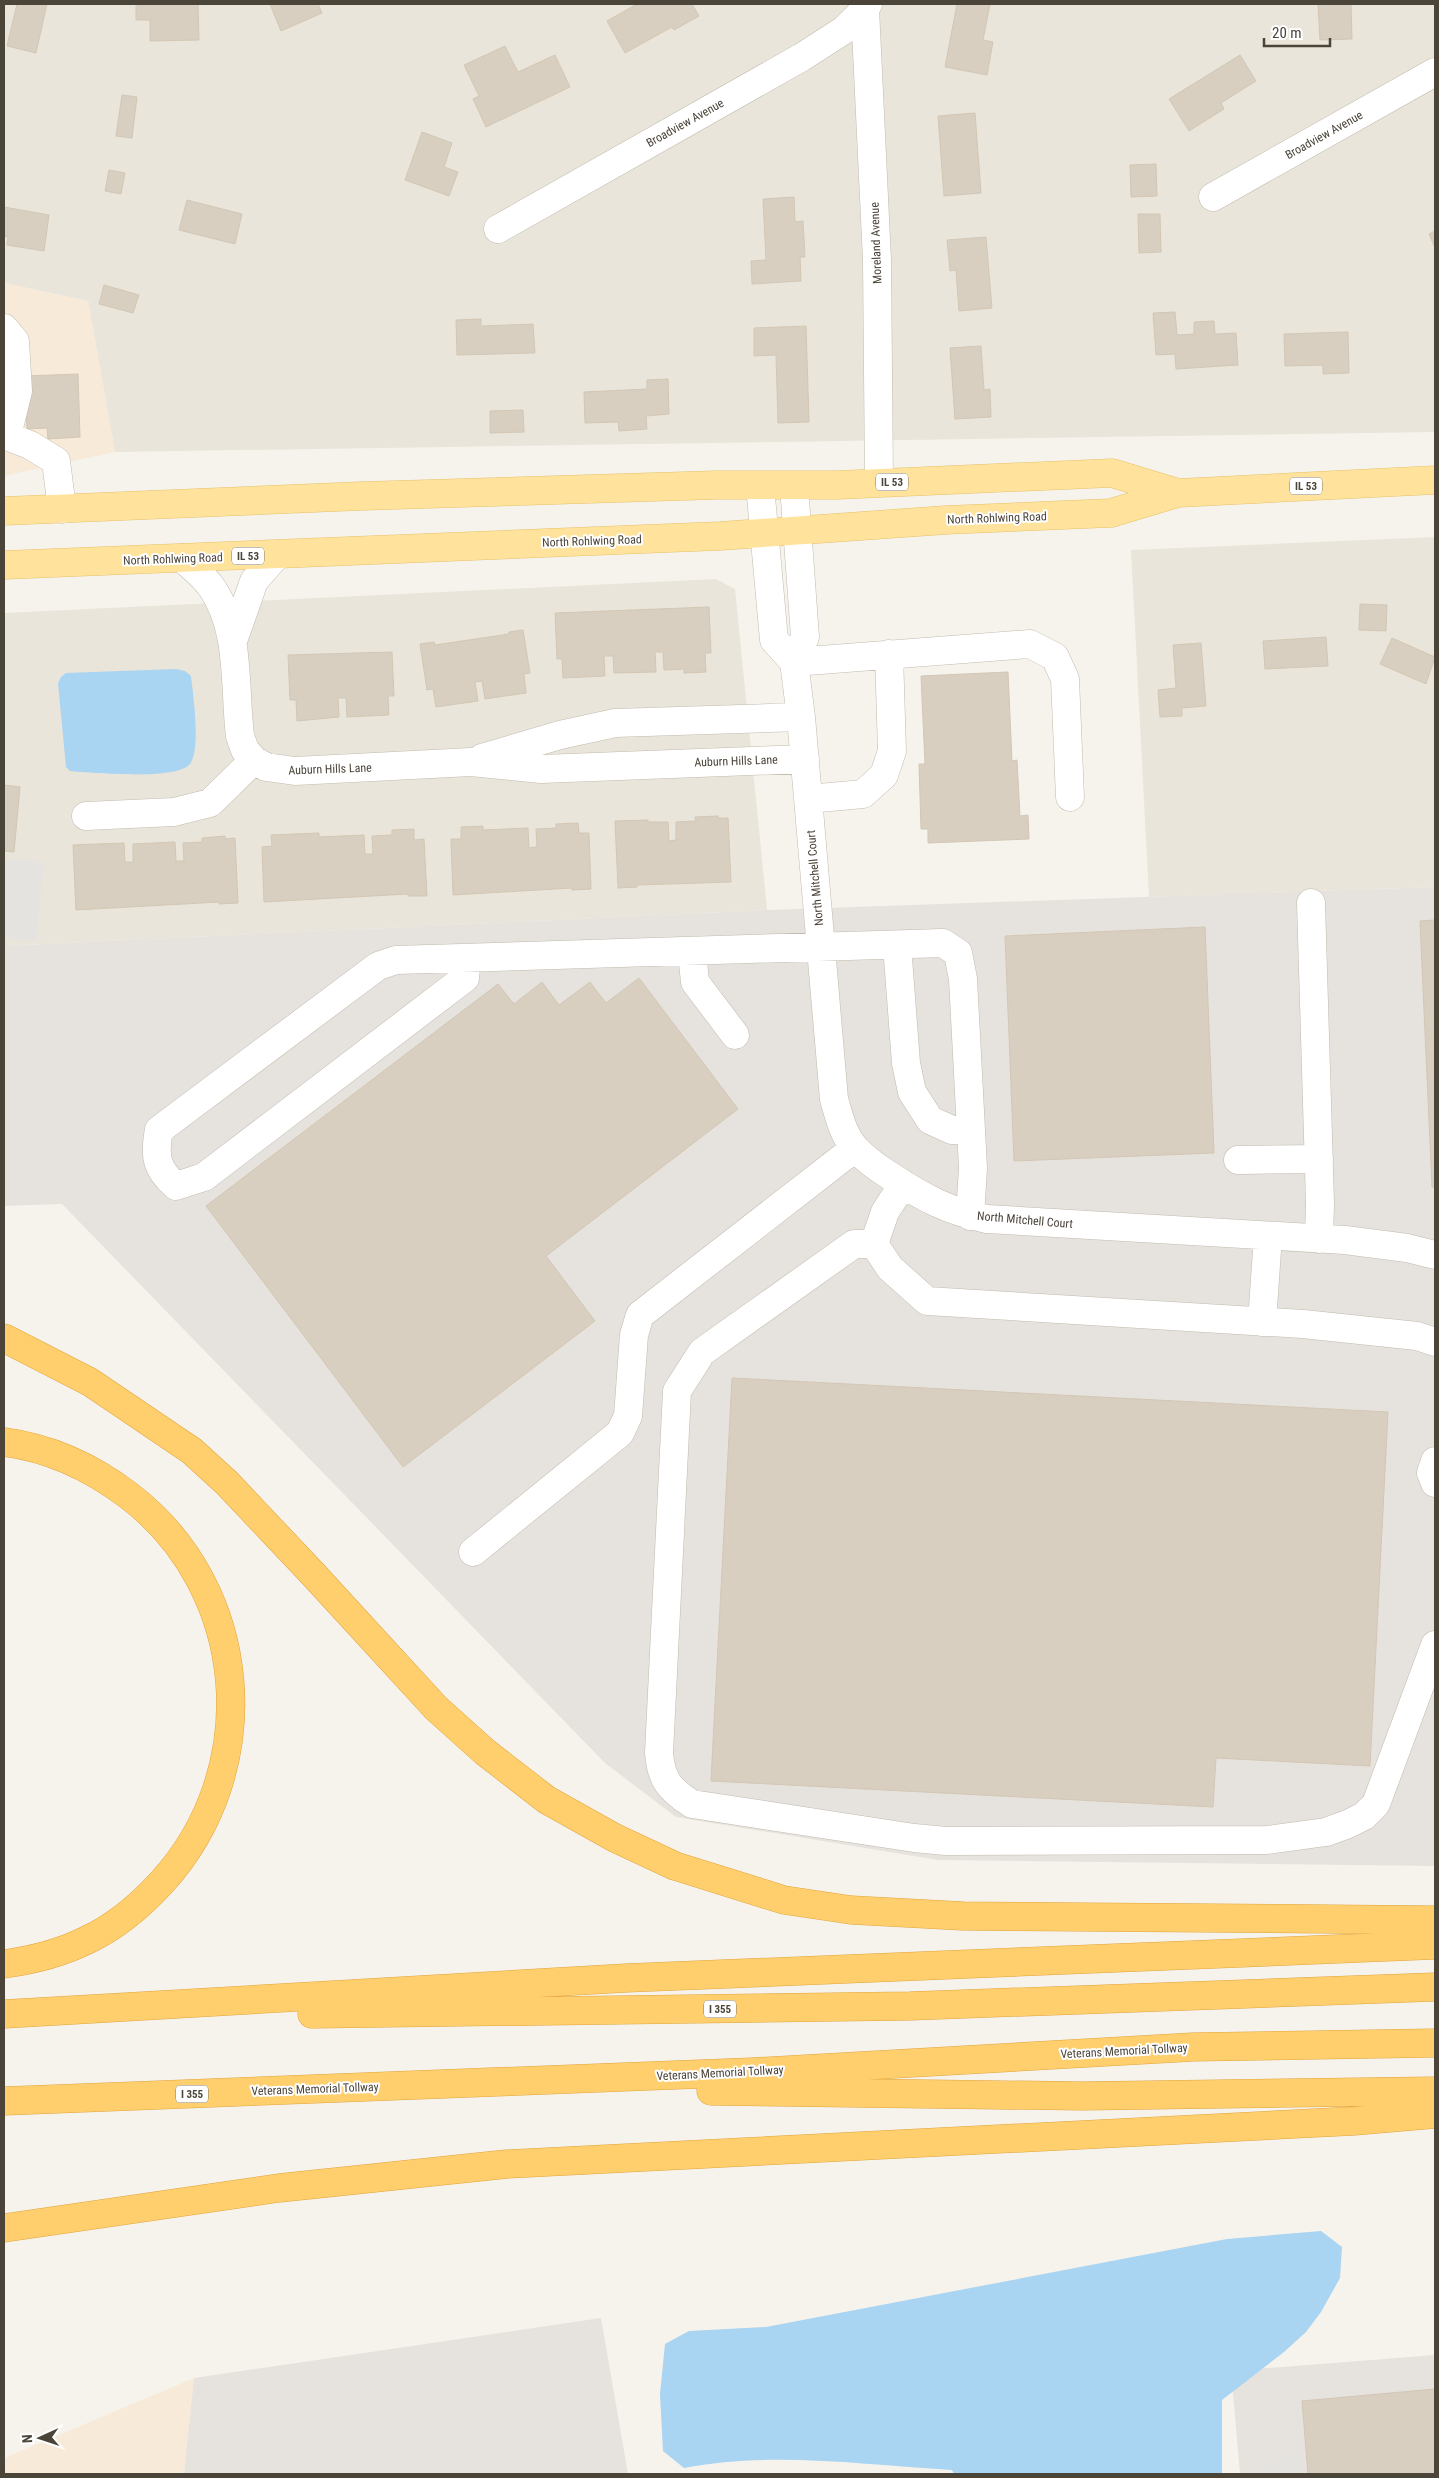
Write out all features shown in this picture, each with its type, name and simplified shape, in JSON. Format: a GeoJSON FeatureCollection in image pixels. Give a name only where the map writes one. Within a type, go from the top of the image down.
{"type":"FeatureCollection","features":[{"type":"Feature","properties":{"kind":"highway"},"geometry":{"type":"LineString","coordinates":[[4,1338],[90,1382],[192,1450],[254,1511],[436,1708],[485,1752],[547,1800],[615,1838],[675,1866],[784,1900],[851,1910],[963,1916],[1435,1920]]}},
{"type":"Feature","properties":{"kind":"highway"},"geometry":{"type":"LineString","coordinates":[[4,1442],[58,1454],[89,1468],[137,1502],[164,1527],[200,1578],[213,1608],[229,1666],[231,1693],[231,1721],[227,1748],[215,1795],[189,1847],[172,1871],[133,1910],[88,1940],[36,1960],[4,1964]]}},
{"type":"Feature","properties":{"kind":"highway"},"geometry":{"type":"LineString","coordinates":[[4,2016],[636,1978],[1435,1945]]}},
{"type":"Feature","properties":{"kind":"highway","name":"I 355"},"geometry":{"type":"LineString","coordinates":[[4,2016],[910,2006],[1435,1987]]}},
{"type":"Feature","properties":{"kind":"highway","name":"Veterans Memorial Tollway"},"geometry":{"type":"LineString","coordinates":[[4,2101],[752,2072],[1193,2047],[1435,2043]]}},
{"type":"Feature","properties":{"kind":"highway"},"geometry":{"type":"LineString","coordinates":[[380,2087],[1082,2096],[1435,2091]]}},
{"type":"Feature","properties":{"kind":"highway"},"geometry":{"type":"LineString","coordinates":[[4,2228],[279,2188],[507,2164],[1354,2121],[1435,2114]]}},
{"type":"Feature","properties":{"kind":"main road","name":"North Rohlwing Road"},"geometry":{"type":"LineString","coordinates":[[4,511],[717,485],[794,486],[1112,473],[1178,493]]}},
{"type":"Feature","properties":{"kind":"main road","name":"North Rohlwing Road"},"geometry":{"type":"LineString","coordinates":[[4,564],[277,555],[797,531],[937,520],[1111,513],[1178,493],[1435,480]]}},
{"type":"Feature","properties":{"kind":"street","name":"Broadview Avenue"},"geometry":{"type":"LineString","coordinates":[[498,229],[802,57],[844,30],[867,6]]}},
{"type":"Feature","properties":{"kind":"street","name":"Moreland Avenue"},"geometry":{"type":"LineString","coordinates":[[867,6],[877,260],[879,482]]}},
{"type":"Feature","properties":{"kind":"street","name":"Broadview Avenue"},"geometry":{"type":"LineString","coordinates":[[1213,197],[1435,72]]}},
{"type":"Feature","properties":{"kind":"street"},"geometry":{"type":"LineString","coordinates":[[4,328],[15,341],[18,391],[6,436],[30,444],[56,461],[62,509]]}},
{"type":"Feature","properties":{"kind":"street"},"geometry":{"type":"LineString","coordinates":[[760,486],[774,640],[794,662]]}},
{"type":"Feature","properties":{"kind":"street"},"geometry":{"type":"LineString","coordinates":[[794,486],[805,637],[794,662]]}},
{"type":"Feature","properties":{"kind":"street"},"geometry":{"type":"LineString","coordinates":[[233,641],[254,581],[277,555]]}},
{"type":"Feature","properties":{"kind":"street"},"geometry":{"type":"LineString","coordinates":[[86,816],[174,812],[210,803],[254,760],[245,750],[240,736],[233,641],[224,613],[212,588],[182,558]]}},
{"type":"Feature","properties":{"kind":"street"},"geometry":{"type":"LineString","coordinates":[[794,662],[1030,644],[1055,657],[1065,679],[1070,797]]}},
{"type":"Feature","properties":{"kind":"street"},"geometry":{"type":"LineString","coordinates":[[808,799],[863,794],[884,774],[892,751],[889,654]]}},
{"type":"Feature","properties":{"kind":"street","name":"North Mitchell Court"},"geometry":{"type":"LineString","coordinates":[[794,662],[805,759],[834,1099],[842,1126],[854,1148],[875,1166],[944,1208],[986,1219],[1319,1239],[1407,1248],[1435,1255]]}},
{"type":"Feature","properties":{"kind":"street","name":"Auburn Hills Lane"},"geometry":{"type":"LineString","coordinates":[[471,762],[560,735],[615,724],[801,717]]}},
{"type":"Feature","properties":{"kind":"street"},"geometry":{"type":"LineString","coordinates":[[664,721],[667,764]]}},
{"type":"Feature","properties":{"kind":"street","name":"Auburn Hills Lane"},"geometry":{"type":"LineString","coordinates":[[254,760],[266,767],[295,771],[471,762],[541,769],[805,759]]}},
{"type":"Feature","properties":{"kind":"street"},"geometry":{"type":"LineString","coordinates":[[1310,903],[1319,1159],[1319,1239]]}},
{"type":"Feature","properties":{"kind":"street"},"geometry":{"type":"LineString","coordinates":[[467,958],[466,978],[204,1177],[176,1186],[163,1175],[155,1150],[159,1130],[378,966],[396,960],[943,943],[958,953],[963,979],[972,1168],[970,1216]]}},
{"type":"Feature","properties":{"kind":"street"},"geometry":{"type":"LineString","coordinates":[[897,945],[906,1063],[912,1092],[930,1120],[952,1130],[970,1130]]}},
{"type":"Feature","properties":{"kind":"street"},"geometry":{"type":"LineString","coordinates":[[692,952],[695,982],[735,1035]]}},
{"type":"Feature","properties":{"kind":"street"},"geometry":{"type":"LineString","coordinates":[[473,1552],[620,1433],[628,1416],[634,1335],[640,1315],[854,1148]]}},
{"type":"Feature","properties":{"kind":"street"},"geometry":{"type":"LineString","coordinates":[[1238,1160],[1319,1159]]}},
{"type":"Feature","properties":{"kind":"street"},"geometry":{"type":"LineString","coordinates":[[874,1244],[885,1212],[903,1184]]}},
{"type":"Feature","properties":{"kind":"street"},"geometry":{"type":"LineString","coordinates":[[1262,1322],[1268,1236]]}},
{"type":"Feature","properties":{"kind":"street"},"geometry":{"type":"LineString","coordinates":[[874,1244],[854,1244],[702,1352],[677,1391],[659,1754],[660,1771],[674,1793],[692,1804],[914,1838],[946,1841],[1258,1840],[1326,1832],[1364,1816],[1376,1804],[1435,1645]]}},
{"type":"Feature","properties":{"kind":"street"},"geometry":{"type":"LineString","coordinates":[[874,1244],[890,1268],[927,1301],[1262,1322],[1417,1336],[1435,1342]]}},
{"type":"Feature","properties":{"kind":"street"},"geometry":{"type":"LineString","coordinates":[[1435,1461],[1431,1473],[1435,1482]]}},
{"type":"Feature","properties":{"kind":"shaded area"},"geometry":{"type":"Polygon","coordinates":[[[4,4],[1435,4],[1435,432],[115,452],[88,301],[4,283],[4,4]]]}},
{"type":"Feature","properties":{"kind":"shaded area"},"geometry":{"type":"Polygon","coordinates":[[[4,283],[88,301],[115,452],[4,476],[4,283]]]}},
{"type":"Feature","properties":{"kind":"shaded area"},"geometry":{"type":"Polygon","coordinates":[[[1435,537],[1435,887],[1149,897],[1131,550],[1435,537]]]}},
{"type":"Feature","properties":{"kind":"shaded area"},"geometry":{"type":"Polygon","coordinates":[[[716,579],[735,589],[767,910],[4,946],[4,613],[716,579]]]}},
{"type":"Feature","properties":{"kind":"shaded area"},"geometry":{"type":"Polygon","coordinates":[[[4,858],[44,862],[36,941],[4,938],[4,858]]]}},
{"type":"Feature","properties":{"kind":"shaded area"},"geometry":{"type":"Polygon","coordinates":[[[1435,887],[1435,1866],[938,1860],[676,1817],[605,1763],[62,1204],[4,1206],[4,946],[767,910],[1435,887]]]}},
{"type":"Feature","properties":{"kind":"shaded area"},"geometry":{"type":"Polygon","coordinates":[[[601,2318],[628,2474],[184,2474],[194,2378],[601,2318]]]}},
{"type":"Feature","properties":{"kind":"shaded area"},"geometry":{"type":"Polygon","coordinates":[[[1435,2355],[1435,2474],[1240,2474],[1231,2371],[1435,2355]]]}},
{"type":"Feature","properties":{"kind":"shaded area"},"geometry":{"type":"Polygon","coordinates":[[[194,2378],[184,2474],[4,2474],[4,2458],[194,2378]]]}},
{"type":"Feature","properties":{"kind":"shaded area"},"geometry":{"type":"Polygon","coordinates":[[[1299,2458],[1300,2474],[1257,2474],[1256,2463],[1299,2458]]]}},
{"type":"Feature","properties":{"kind":"water"},"geometry":{"type":"Polygon","coordinates":[[[176,669],[185,671],[191,676],[196,734],[193,757],[190,764],[182,769],[155,774],[70,771],[66,767],[58,683],[61,677],[66,673],[176,669]]]}},
{"type":"Feature","properties":{"kind":"water"},"geometry":{"type":"Polygon","coordinates":[[[1321,2231],[1342,2247],[1340,2278],[1321,2312],[1306,2332],[1284,2352],[1222,2400],[1222,2474],[954,2474],[952,2470],[784,2460],[750,2460],[684,2468],[663,2451],[660,2394],[665,2344],[689,2331],[766,2327],[1227,2239],[1321,2231]]]}},
{"type":"Feature","properties":{"kind":"building"},"geometry":{"type":"Polygon","coordinates":[[[17,4],[47,4],[36,53],[7,46],[17,4]]]}},
{"type":"Feature","properties":{"kind":"building"},"geometry":{"type":"Polygon","coordinates":[[[136,4],[198,4],[199,40],[150,41],[150,20],[136,20],[136,4]]]}},
{"type":"Feature","properties":{"kind":"building"},"geometry":{"type":"Polygon","coordinates":[[[270,4],[318,4],[322,13],[281,31],[270,4]]]}},
{"type":"Feature","properties":{"kind":"building"},"geometry":{"type":"Polygon","coordinates":[[[637,4],[692,4],[699,16],[674,30],[672,27],[625,53],[607,21],[637,4]]]}},
{"type":"Feature","properties":{"kind":"building"},"geometry":{"type":"Polygon","coordinates":[[[957,4],[990,4],[983,40],[993,42],[987,75],[945,67],[957,4]]]}},
{"type":"Feature","properties":{"kind":"building"},"geometry":{"type":"Polygon","coordinates":[[[1318,4],[1351,4],[1352,39],[1320,40],[1318,4]]]}},
{"type":"Feature","properties":{"kind":"building"},"geometry":{"type":"Polygon","coordinates":[[[505,46],[518,72],[555,55],[570,87],[486,127],[473,99],[479,96],[464,65],[505,46]]]}},
{"type":"Feature","properties":{"kind":"building"},"geometry":{"type":"Polygon","coordinates":[[[1240,55],[1256,81],[1221,103],[1224,109],[1189,131],[1169,99],[1240,55]]]}},
{"type":"Feature","properties":{"kind":"building"},"geometry":{"type":"Polygon","coordinates":[[[122,95],[137,97],[132,138],[116,136],[122,95]]]}},
{"type":"Feature","properties":{"kind":"building"},"geometry":{"type":"Polygon","coordinates":[[[975,113],[981,193],[944,196],[938,116],[975,113]]]}},
{"type":"Feature","properties":{"kind":"building"},"geometry":{"type":"Polygon","coordinates":[[[422,132],[452,143],[444,167],[458,172],[449,196],[405,180],[422,132]]]}},
{"type":"Feature","properties":{"kind":"building"},"geometry":{"type":"Polygon","coordinates":[[[1156,164],[1157,196],[1131,197],[1130,165],[1156,164]]]}},
{"type":"Feature","properties":{"kind":"building"},"geometry":{"type":"Polygon","coordinates":[[[109,170],[125,173],[121,194],[105,191],[109,170]]]}},
{"type":"Feature","properties":{"kind":"building"},"geometry":{"type":"Polygon","coordinates":[[[794,197],[795,222],[803,221],[805,257],[800,257],[801,281],[752,284],[751,261],[766,260],[763,199],[794,197]]]}},
{"type":"Feature","properties":{"kind":"building"},"geometry":{"type":"Polygon","coordinates":[[[187,200],[242,214],[235,244],[179,230],[187,200]]]}},
{"type":"Feature","properties":{"kind":"building"},"geometry":{"type":"Polygon","coordinates":[[[4,207],[49,215],[44,251],[7,245],[8,237],[4,236],[4,207]]]}},
{"type":"Feature","properties":{"kind":"building"},"geometry":{"type":"Polygon","coordinates":[[[1138,214],[1160,214],[1161,252],[1139,253],[1138,214]]]}},
{"type":"Feature","properties":{"kind":"building"},"geometry":{"type":"Polygon","coordinates":[[[1435,231],[1435,248],[1429,234],[1435,231]]]}},
{"type":"Feature","properties":{"kind":"building"},"geometry":{"type":"Polygon","coordinates":[[[986,237],[992,308],[959,311],[956,270],[950,271],[947,240],[986,237]]]}},
{"type":"Feature","properties":{"kind":"building"},"geometry":{"type":"Polygon","coordinates":[[[104,285],[139,295],[133,313],[99,304],[104,285]]]}},
{"type":"Feature","properties":{"kind":"building"},"geometry":{"type":"Polygon","coordinates":[[[1175,312],[1177,335],[1194,334],[1194,322],[1214,321],[1215,334],[1236,333],[1238,365],[1176,369],[1175,354],[1156,355],[1153,313],[1175,312]]]}},
{"type":"Feature","properties":{"kind":"building"},"geometry":{"type":"Polygon","coordinates":[[[481,319],[481,326],[533,324],[535,353],[457,355],[456,320],[481,319]]]}},
{"type":"Feature","properties":{"kind":"building"},"geometry":{"type":"Polygon","coordinates":[[[806,326],[809,422],[778,423],[776,355],[754,356],[754,328],[806,326]]]}},
{"type":"Feature","properties":{"kind":"building"},"geometry":{"type":"Polygon","coordinates":[[[1348,332],[1349,373],[1323,374],[1323,365],[1285,366],[1284,334],[1348,332]]]}},
{"type":"Feature","properties":{"kind":"building"},"geometry":{"type":"Polygon","coordinates":[[[981,346],[984,390],[990,389],[991,417],[955,419],[950,348],[981,346]]]}},
{"type":"Feature","properties":{"kind":"building"},"geometry":{"type":"Polygon","coordinates":[[[78,374],[80,437],[48,439],[47,428],[27,429],[25,376],[78,374]]]}},
{"type":"Feature","properties":{"kind":"building"},"geometry":{"type":"Polygon","coordinates":[[[668,379],[669,414],[646,416],[647,429],[619,431],[618,422],[585,423],[584,392],[647,389],[647,380],[668,379]]]}},
{"type":"Feature","properties":{"kind":"building"},"geometry":{"type":"Polygon","coordinates":[[[523,410],[524,432],[490,433],[490,411],[523,410]]]}},
{"type":"Feature","properties":{"kind":"building"},"geometry":{"type":"Polygon","coordinates":[[[1360,604],[1387,605],[1386,631],[1359,630],[1360,604]]]}},
{"type":"Feature","properties":{"kind":"building"},"geometry":{"type":"Polygon","coordinates":[[[709,607],[711,653],[705,653],[706,672],[684,673],[684,669],[664,670],[663,652],[655,652],[656,672],[614,673],[613,656],[604,656],[605,676],[563,678],[562,659],[557,659],[555,613],[709,607]]]}},
{"type":"Feature","properties":{"kind":"building"},"geometry":{"type":"Polygon","coordinates":[[[523,630],[530,673],[524,674],[526,693],[485,699],[482,681],[475,682],[478,701],[436,707],[433,689],[427,690],[420,644],[434,642],[435,645],[509,634],[509,632],[523,630]]]}},
{"type":"Feature","properties":{"kind":"building"},"geometry":{"type":"Polygon","coordinates":[[[1326,637],[1328,666],[1265,669],[1263,641],[1326,637]]]}},
{"type":"Feature","properties":{"kind":"building"},"geometry":{"type":"Polygon","coordinates":[[[1392,638],[1435,657],[1426,684],[1380,664],[1392,638]]]}},
{"type":"Feature","properties":{"kind":"building"},"geometry":{"type":"Polygon","coordinates":[[[1201,643],[1206,706],[1182,708],[1182,716],[1160,717],[1158,690],[1176,688],[1173,645],[1201,643]]]}},
{"type":"Feature","properties":{"kind":"building"},"geometry":{"type":"Polygon","coordinates":[[[392,652],[394,696],[388,696],[389,715],[347,717],[346,698],[338,698],[339,717],[297,721],[296,700],[290,700],[288,655],[392,652]]]}},
{"type":"Feature","properties":{"kind":"building"},"geometry":{"type":"Polygon","coordinates":[[[1008,672],[1012,761],[1017,760],[1020,816],[1028,815],[1029,839],[928,843],[928,829],[921,829],[919,764],[925,764],[921,676],[1008,672]]]}},
{"type":"Feature","properties":{"kind":"building"},"geometry":{"type":"Polygon","coordinates":[[[4,785],[20,787],[14,852],[4,851],[4,785]]]}},
{"type":"Feature","properties":{"kind":"building"},"geometry":{"type":"Polygon","coordinates":[[[718,816],[718,818],[728,818],[731,882],[637,885],[637,887],[618,888],[615,821],[648,820],[648,822],[668,822],[669,841],[676,840],[676,822],[696,821],[695,817],[718,816]]]}},
{"type":"Feature","properties":{"kind":"building"},"geometry":{"type":"Polygon","coordinates":[[[578,823],[579,833],[589,833],[591,889],[572,890],[572,888],[453,895],[451,839],[461,839],[461,827],[483,826],[483,830],[528,828],[529,848],[537,847],[536,829],[556,828],[556,824],[578,823]]]}},
{"type":"Feature","properties":{"kind":"building"},"geometry":{"type":"Polygon","coordinates":[[[414,829],[414,840],[424,839],[427,896],[408,896],[408,894],[264,902],[262,847],[272,846],[271,835],[319,833],[319,837],[364,835],[365,854],[373,854],[372,836],[392,835],[392,830],[414,829]]]}},
{"type":"Feature","properties":{"kind":"building"},"geometry":{"type":"Polygon","coordinates":[[[225,836],[225,839],[235,838],[238,903],[219,904],[219,902],[76,910],[73,845],[124,843],[125,862],[133,862],[133,844],[175,842],[176,861],[184,861],[183,843],[202,842],[202,838],[225,836]]]}},
{"type":"Feature","properties":{"kind":"building"},"geometry":{"type":"Polygon","coordinates":[[[1435,920],[1435,1187],[1432,1187],[1420,921],[1435,920]]]}},
{"type":"Feature","properties":{"kind":"building"},"geometry":{"type":"Polygon","coordinates":[[[1205,927],[1214,1153],[1014,1161],[1005,936],[1205,927]]]}},
{"type":"Feature","properties":{"kind":"building"},"geometry":{"type":"Polygon","coordinates":[[[639,978],[738,1109],[546,1256],[595,1321],[403,1467],[206,1206],[498,984],[514,1004],[542,982],[559,1005],[590,982],[606,1003],[639,978]]]}},
{"type":"Feature","properties":{"kind":"building"},"geometry":{"type":"Polygon","coordinates":[[[732,1378],[1388,1412],[1370,1766],[1216,1758],[1213,1807],[711,1781],[732,1378]]]}},
{"type":"Feature","properties":{"kind":"building"},"geometry":{"type":"Polygon","coordinates":[[[1435,2389],[1435,2474],[1308,2474],[1302,2401],[1435,2389]]]}}]}
